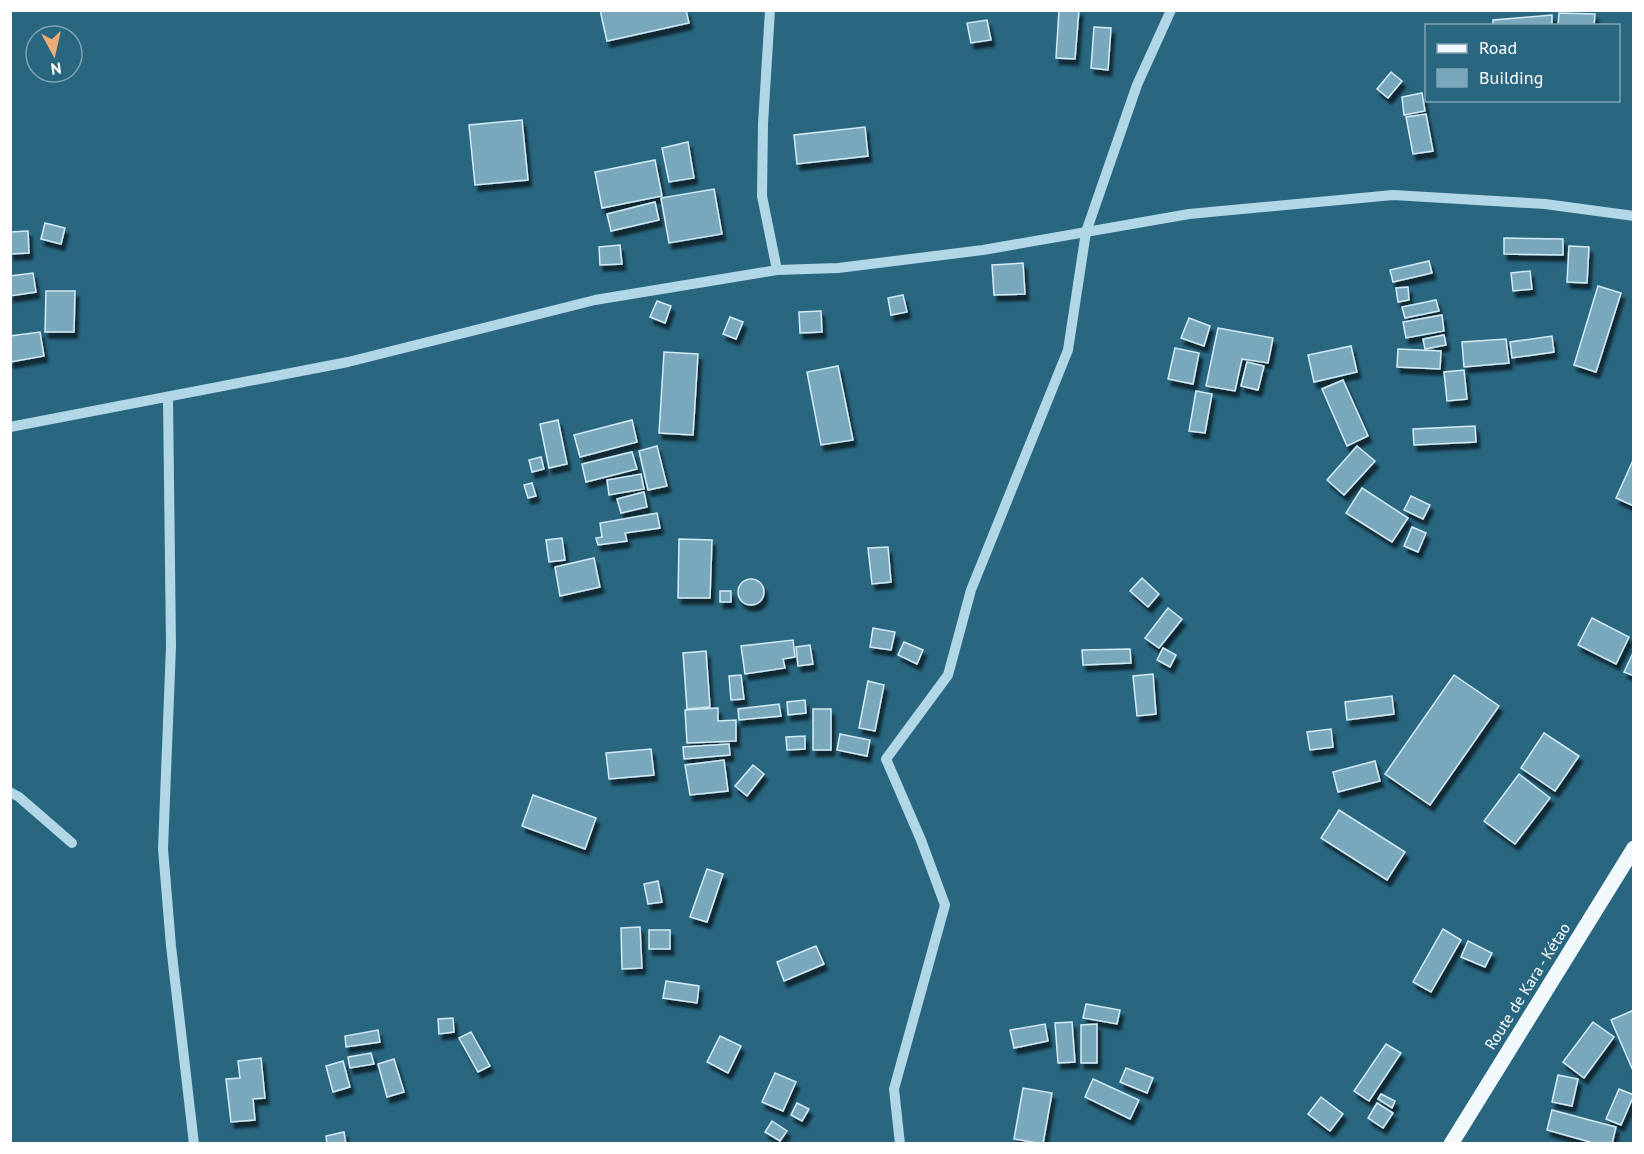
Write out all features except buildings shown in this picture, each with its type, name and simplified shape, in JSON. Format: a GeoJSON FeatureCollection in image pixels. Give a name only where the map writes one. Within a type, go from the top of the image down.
{"type":"FeatureCollection","features":[{"type":"Feature","properties":{"kind":"main road","name":"Route de Kara - Kétao"},"geometry":{"type":"LineString","coordinates":[[1451,1143],[1634,848]]}},
{"type":"Feature","properties":{"kind":"street"},"geometry":{"type":"LineString","coordinates":[[770,10],[763,124],[762,196],[777,270]]}},
{"type":"Feature","properties":{"kind":"street"},"geometry":{"type":"LineString","coordinates":[[900,1143],[894,1089],[945,905],[921,840],[886,759],[948,675],[971,590],[1068,350],[1086,232],[1137,85],[1171,10]]}},
{"type":"Feature","properties":{"kind":"street"},"geometry":{"type":"LineString","coordinates":[[10,427],[348,362],[595,300],[777,270],[838,268],[983,250],[1190,214],[1394,195],[1545,204],[1634,216]]}},
{"type":"Feature","properties":{"kind":"street"},"geometry":{"type":"LineString","coordinates":[[168,398],[171,646],[163,849],[171,946],[194,1143]]}},
{"type":"Feature","properties":{"kind":"street"},"geometry":{"type":"LineString","coordinates":[[10,792],[19,797],[72,843]]}}]}
